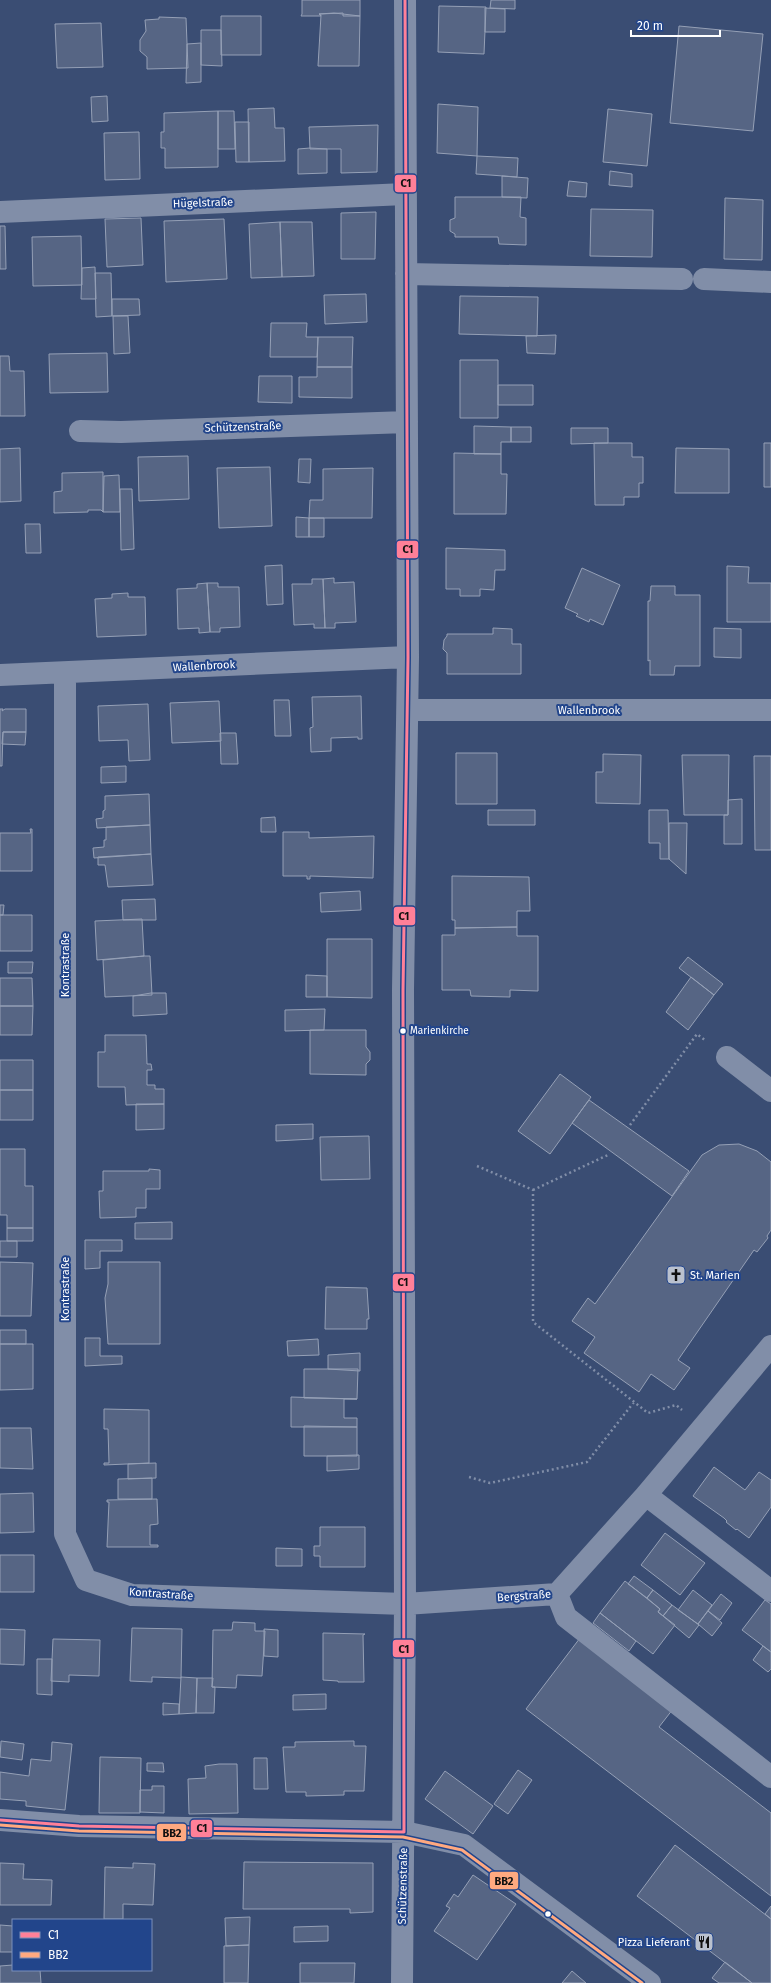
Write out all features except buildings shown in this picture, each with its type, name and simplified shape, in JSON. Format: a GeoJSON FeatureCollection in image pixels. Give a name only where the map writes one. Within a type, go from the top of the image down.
{"type":"FeatureCollection","features":[{"type":"Feature","properties":{"kind":"street","name":"Schützenstraße"},"geometry":{"type":"LineString","coordinates":[[402,1983],[405,1604],[403,990],[408,710],[405,0]]}},
{"type":"Feature","properties":{"kind":"street","name":"Hügelstraße"},"geometry":{"type":"LineString","coordinates":[[0,212],[406,194]]}},
{"type":"Feature","properties":{"kind":"street"},"geometry":{"type":"LineString","coordinates":[[406,274],[682,279]]}},
{"type":"Feature","properties":{"kind":"street"},"geometry":{"type":"LineString","coordinates":[[704,279],[771,282]]}},
{"type":"Feature","properties":{"kind":"street","name":"Schützenstraße"},"geometry":{"type":"LineString","coordinates":[[80,431],[128,431],[407,422]]}},
{"type":"Feature","properties":{"kind":"street","name":"Wallenbrook"},"geometry":{"type":"LineString","coordinates":[[0,675],[408,657]]}},
{"type":"Feature","properties":{"kind":"street","name":"Kontrastraße"},"geometry":{"type":"LineString","coordinates":[[65,673],[65,1534],[86,1580],[132,1595],[405,1604]]}},
{"type":"Feature","properties":{"kind":"street","name":"Wallenbrook"},"geometry":{"type":"LineString","coordinates":[[408,710],[771,710]]}},
{"type":"Feature","properties":{"kind":"street"},"geometry":{"type":"LineString","coordinates":[[727,1057],[771,1091]]}},
{"type":"Feature","properties":{"kind":"street","name":"Bergstraße"},"geometry":{"type":"LineString","coordinates":[[405,1604],[557,1594],[646,1495],[771,1346]]}},
{"type":"Feature","properties":{"kind":"street"},"geometry":{"type":"LineString","coordinates":[[646,1495],[771,1591]]}},
{"type":"Feature","properties":{"kind":"street"},"geometry":{"type":"LineString","coordinates":[[557,1594],[566,1617],[771,1777]]}},
{"type":"Feature","properties":{"kind":"street"},"geometry":{"type":"LineString","coordinates":[[0,1820],[79,1826],[404,1832],[464,1845],[650,1983]]}},
{"type":"Feature","properties":{"kind":"path"},"geometry":{"type":"LineString","coordinates":[[630,1125],[697,1034],[727,1057]]}},
{"type":"Feature","properties":{"kind":"path"},"geometry":{"type":"LineString","coordinates":[[477,1166],[533,1190],[610,1154]]}},
{"type":"Feature","properties":{"kind":"path"},"geometry":{"type":"LineString","coordinates":[[533,1190],[533,1322],[648,1413],[676,1405],[704,1427]]}},
{"type":"Feature","properties":{"kind":"path"},"geometry":{"type":"LineString","coordinates":[[469,1477],[490,1483],[587,1462],[634,1402]]}},
{"type":"Feature","properties":{"kind":"transit line","name":"C1"},"geometry":{"type":"LineString","coordinates":[[404,1832],[403,990],[408,657],[405,0]]}},
{"type":"Feature","properties":{"kind":"transit line","name":"C1"},"geometry":{"type":"LineString","coordinates":[[0,1820],[79,1826],[404,1832]]}},
{"type":"Feature","properties":{"kind":"transit line","name":"BB2"},"geometry":{"type":"LineString","coordinates":[[0,1825],[79,1831],[403,1837],[462,1850],[642,1983]]}},
{"type":"Feature","properties":{"kind":"place","name":"Marienkirche"},"geometry":{"type":"Point","coordinates":[403,1031]}},
{"type":"Feature","properties":{"kind":"place","name":"St. Marien"},"geometry":{"type":"Point","coordinates":[676,1275]}},
{"type":"Feature","properties":{"kind":"place","name":"Pizza Lieferant"},"geometry":{"type":"Point","coordinates":[704,1942]}}]}
